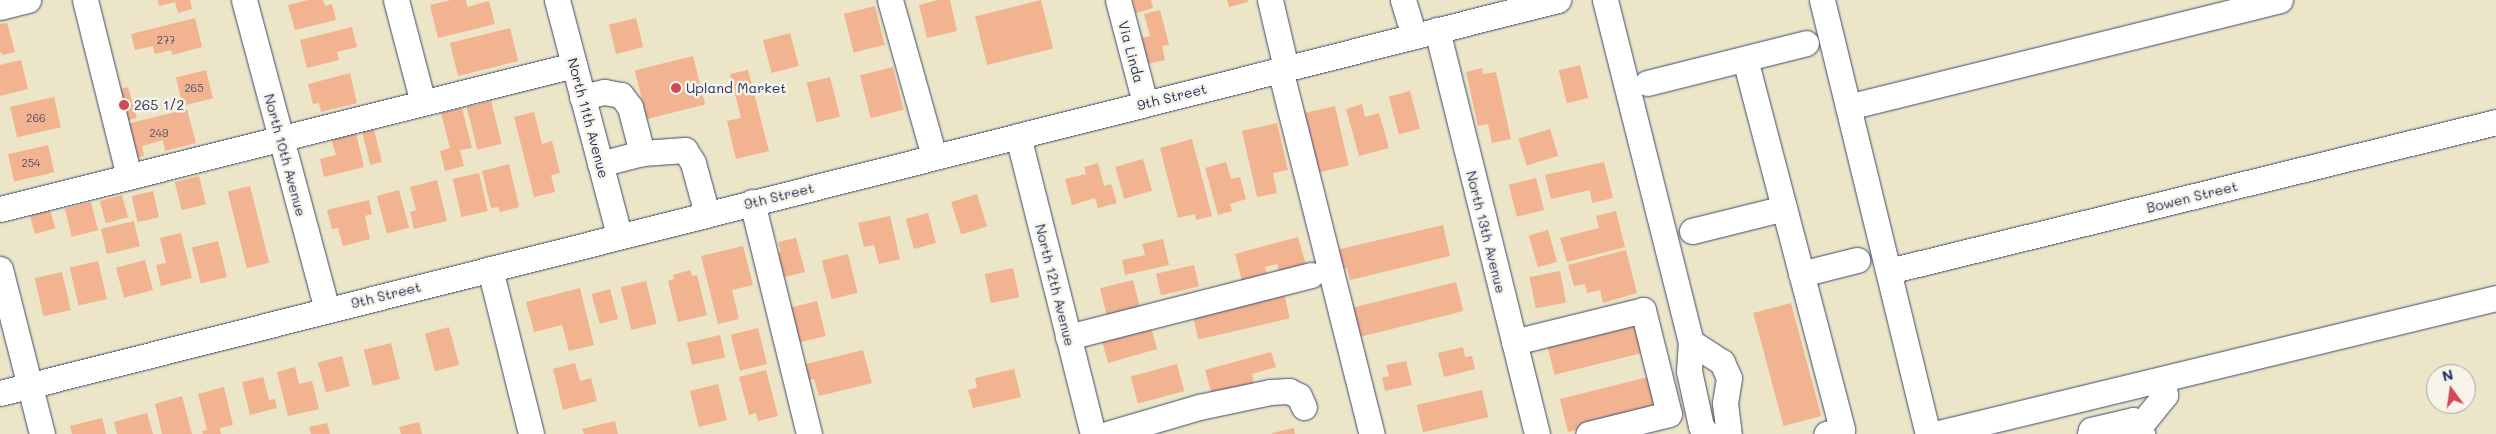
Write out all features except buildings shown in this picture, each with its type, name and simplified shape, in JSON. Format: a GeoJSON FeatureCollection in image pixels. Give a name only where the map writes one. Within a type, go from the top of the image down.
{"type":"FeatureCollection","features":[{"type":"Feature","properties":{"kind":"street"},"geometry":{"type":"LineString","coordinates":[[0,7],[28,0]]}},
{"type":"Feature","properties":{"kind":"street"},"geometry":{"type":"LineString","coordinates":[[85,0],[130,177]]}},
{"type":"Feature","properties":{"kind":"street","name":"North 10th Avenue"},"geometry":{"type":"LineString","coordinates":[[244,0],[327,310]]}},
{"type":"Feature","properties":{"kind":"street"},"geometry":{"type":"LineString","coordinates":[[396,0],[423,103]]}},
{"type":"Feature","properties":{"kind":"street","name":"North 11th Avenue"},"geometry":{"type":"LineString","coordinates":[[557,0],[619,235]]}},
{"type":"Feature","properties":{"kind":"street"},"geometry":{"type":"LineString","coordinates":[[890,0],[934,156]]}},
{"type":"Feature","properties":{"kind":"street","name":"Via Linda"},"geometry":{"type":"LineString","coordinates":[[1118,0],[1145,103]]}},
{"type":"Feature","properties":{"kind":"street"},"geometry":{"type":"LineString","coordinates":[[1270,0],[1283,68],[1372,434]]}},
{"type":"Feature","properties":{"kind":"street","name":"North 13th Avenue"},"geometry":{"type":"LineString","coordinates":[[1403,0],[1425,33],[1514,342],[1537,434]]}},
{"type":"Feature","properties":{"kind":"street","name":"9th Street"},"geometry":{"type":"LineString","coordinates":[[0,393],[619,235],[1558,0]]}},
{"type":"Feature","properties":{"kind":"street"},"geometry":{"type":"LineString","coordinates":[[1605,0],[1691,342],[1689,371],[1701,426],[1707,434]]}},
{"type":"Feature","properties":{"kind":"street"},"geometry":{"type":"LineString","coordinates":[[1822,0],[1928,434]]}},
{"type":"Feature","properties":{"kind":"street"},"geometry":{"type":"LineString","coordinates":[[1848,107],[2280,0]]}},
{"type":"Feature","properties":{"kind":"street"},"geometry":{"type":"LineString","coordinates":[[1647,83],[1806,43]]}},
{"type":"Feature","properties":{"kind":"street"},"geometry":{"type":"LineString","coordinates":[[1745,59],[1842,430],[1826,434]]}},
{"type":"Feature","properties":{"kind":"street"},"geometry":{"type":"LineString","coordinates":[[0,209],[574,65]]}},
{"type":"Feature","properties":{"kind":"street"},"geometry":{"type":"LineString","coordinates":[[582,97],[604,92],[622,95],[630,108],[642,153]]}},
{"type":"Feature","properties":{"kind":"street","name":"Bowen Street"},"geometry":{"type":"LineString","coordinates":[[1888,271],[2496,122]]}},
{"type":"Feature","properties":{"kind":"street","name":"North 12th Avenue"},"geometry":{"type":"LineString","coordinates":[[1018,136],[1093,434]]}},
{"type":"Feature","properties":{"kind":"street"},"geometry":{"type":"LineString","coordinates":[[600,164],[642,153],[685,150],[693,163],[706,214]]}},
{"type":"Feature","properties":{"kind":"street"},"geometry":{"type":"LineString","coordinates":[[752,202],[810,434]]}},
{"type":"Feature","properties":{"kind":"street"},"geometry":{"type":"LineString","coordinates":[[1692,231],[1784,208]]}},
{"type":"Feature","properties":{"kind":"street"},"geometry":{"type":"LineString","coordinates":[[1801,274],[1857,260]]}},
{"type":"Feature","properties":{"kind":"street"},"geometry":{"type":"LineString","coordinates":[[0,269],[42,434]]}},
{"type":"Feature","properties":{"kind":"street"},"geometry":{"type":"LineString","coordinates":[[490,269],[531,434]]}},
{"type":"Feature","properties":{"kind":"street"},"geometry":{"type":"LineString","coordinates":[[1068,337],[1311,275]]}},
{"type":"Feature","properties":{"kind":"street"},"geometry":{"type":"LineString","coordinates":[[1935,434],[2496,298]]}},
{"type":"Feature","properties":{"kind":"street"},"geometry":{"type":"LineString","coordinates":[[1514,342],[1642,310],[1669,414],[1588,434]]}},
{"type":"Feature","properties":{"kind":"street"},"geometry":{"type":"LineString","coordinates":[[1691,342],[1722,362],[1729,378],[1725,403],[1729,434]]}},
{"type":"Feature","properties":{"kind":"street"},"geometry":{"type":"LineString","coordinates":[[2090,434],[2091,430],[2133,420],[2141,430],[2165,395],[2163,379]]}},
{"type":"Feature","properties":{"kind":"street"},"geometry":{"type":"LineString","coordinates":[[1107,434],[1200,407],[1270,392],[1289,391],[1299,396],[1304,406]]}},
{"type":"Feature","properties":{"kind":"street"},"geometry":{"type":"LineString","coordinates":[[1695,402],[1725,403]]}},
{"type":"Feature","properties":{"kind":"place","name":"Upland Market"},"geometry":{"type":"Point","coordinates":[676,88]}},
{"type":"Feature","properties":{"kind":"place","name":"265 1/2"},"geometry":{"type":"Point","coordinates":[124,105]}}]}
